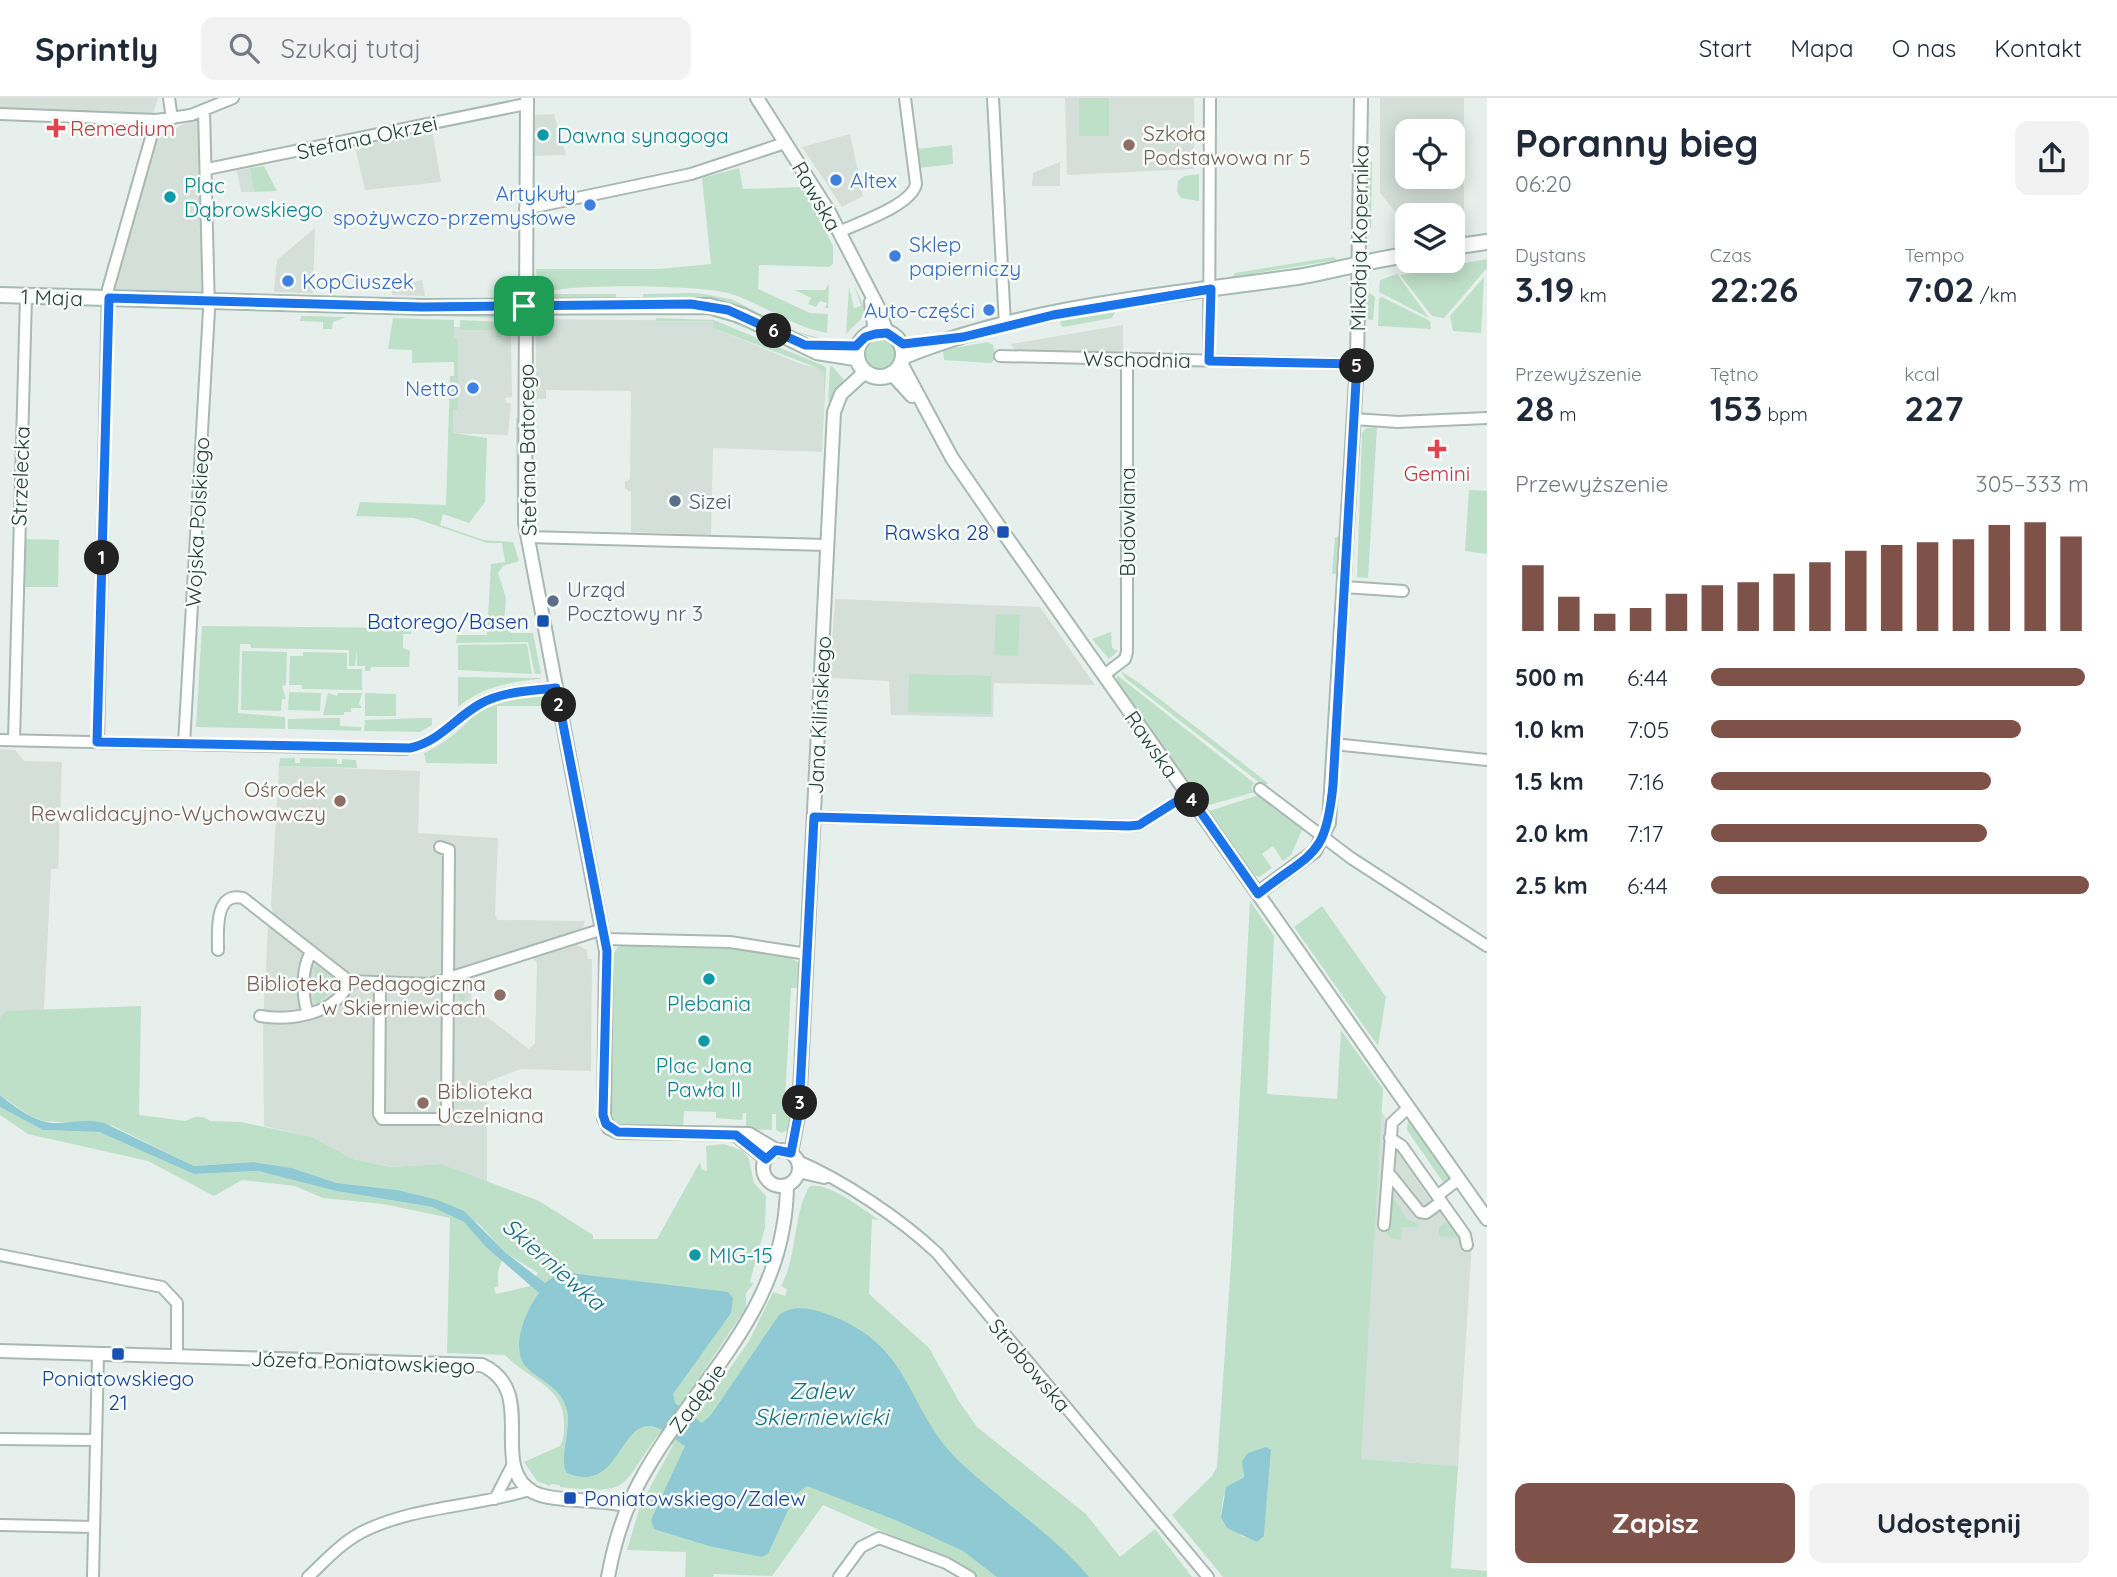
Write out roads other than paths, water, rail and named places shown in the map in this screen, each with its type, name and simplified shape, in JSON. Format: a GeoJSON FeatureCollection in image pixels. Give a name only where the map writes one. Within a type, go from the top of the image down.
{"type":"FeatureCollection","features":[{"type":"Feature","properties":{"kind":"main road"},"geometry":{"type":"LineString","coordinates":[[1465,245],[1487,242]]}},
{"type":"Feature","properties":{"kind":"main road"},"geometry":{"type":"LineString","coordinates":[[900,360],[881,333],[865,337],[856,352],[865,372],[875,375],[900,360],[1005,325],[1395,257]]}},
{"type":"Feature","properties":{"kind":"main road","name":"1 Maja"},"geometry":{"type":"LineString","coordinates":[[0,295],[422,307],[709,306],[743,316],[805,345],[856,352]]}},
{"type":"Feature","properties":{"kind":"street"},"geometry":{"type":"LineString","coordinates":[[169,98],[172,119]]}},
{"type":"Feature","properties":{"kind":"street"},"geometry":{"type":"LineString","coordinates":[[0,114],[172,119],[233,98]]}},
{"type":"Feature","properties":{"kind":"street","name":"Rawska"},"geometry":{"type":"LineString","coordinates":[[757,98],[839,232],[878,307],[881,333]]}},
{"type":"Feature","properties":{"kind":"street"},"geometry":{"type":"LineString","coordinates":[[839,232],[901,202],[914,192],[916,184],[905,98]]}},
{"type":"Feature","properties":{"kind":"street"},"geometry":{"type":"LineString","coordinates":[[993,98],[1005,325]]}},
{"type":"Feature","properties":{"kind":"street"},"geometry":{"type":"LineString","coordinates":[[1209,361],[1210,98]]}},
{"type":"Feature","properties":{"kind":"street","name":"Mikołaja Kopernika"},"geometry":{"type":"LineString","coordinates":[[1324,838],[1331,811],[1357,364],[1361,98]]}},
{"type":"Feature","properties":{"kind":"street","name":"Stefana Okrzei"},"geometry":{"type":"LineString","coordinates":[[207,169],[526,101]]}},
{"type":"Feature","properties":{"kind":"street","name":"Stefana Batorego"},"geometry":{"type":"LineString","coordinates":[[526,101],[530,208],[524,306],[527,537],[604,934],[603,1115],[606,1124],[618,1132],[736,1135],[771,1154]]}},
{"type":"Feature","properties":{"kind":"street"},"geometry":{"type":"LineString","coordinates":[[204,110],[209,301]]}},
{"type":"Feature","properties":{"kind":"street"},"geometry":{"type":"LineString","coordinates":[[97,742],[110,280],[156,120]]}},
{"type":"Feature","properties":{"kind":"street"},"geometry":{"type":"LineString","coordinates":[[530,208],[691,174],[785,143]]}},
{"type":"Feature","properties":{"kind":"street","name":"Strzelecka"},"geometry":{"type":"LineString","coordinates":[[14,740],[26,296]]}},
{"type":"Feature","properties":{"kind":"street","name":"Wojska Polskiego"},"geometry":{"type":"LineString","coordinates":[[184,744],[209,301]]}},
{"type":"Feature","properties":{"kind":"street","name":"Wschodnia"},"geometry":{"type":"LineString","coordinates":[[1000,356],[1357,364]]}},
{"type":"Feature","properties":{"kind":"street","name":"Budowlana"},"geometry":{"type":"LineString","coordinates":[[1104,675],[1127,655],[1127,359]]}},
{"type":"Feature","properties":{"kind":"street","name":"Rawska"},"geometry":{"type":"LineString","coordinates":[[900,360],[958,466],[1487,1219]]}},
{"type":"Feature","properties":{"kind":"street","name":"Jana Kilińskiego"},"geometry":{"type":"LineString","coordinates":[[796,1162],[835,405],[841,394],[865,372]]}},
{"type":"Feature","properties":{"kind":"street"},"geometry":{"type":"LineString","coordinates":[[1354,419],[1398,422],[1487,418]]}},
{"type":"Feature","properties":{"kind":"street"},"geometry":{"type":"LineString","coordinates":[[527,537],[827,545]]}},
{"type":"Feature","properties":{"kind":"street"},"geometry":{"type":"LineString","coordinates":[[1343,587],[1403,591]]}},
{"type":"Feature","properties":{"kind":"street"},"geometry":{"type":"LineString","coordinates":[[0,740],[410,748],[432,740],[475,707],[494,697],[556,688]]}},
{"type":"Feature","properties":{"kind":"street"},"geometry":{"type":"LineString","coordinates":[[1334,744],[1487,760]]}},
{"type":"Feature","properties":{"kind":"street"},"geometry":{"type":"LineString","coordinates":[[1260,789],[1324,838],[1487,946]]}},
{"type":"Feature","properties":{"kind":"street"},"geometry":{"type":"LineString","coordinates":[[814,817],[1129,826],[1139,825],[1188,794]]}},
{"type":"Feature","properties":{"kind":"street"},"geometry":{"type":"LineString","coordinates":[[1258,894],[1315,851],[1324,838]]}},
{"type":"Feature","properties":{"kind":"street"},"geometry":{"type":"LineString","coordinates":[[380,982],[379,1114],[382,1119],[443,1118],[447,1109],[449,850],[440,847]]}},
{"type":"Feature","properties":{"kind":"street"},"geometry":{"type":"LineString","coordinates":[[218,950],[219,911],[228,900],[237,896],[349,981],[428,984],[604,934],[730,942],[807,954]]}},
{"type":"Feature","properties":{"kind":"street"},"geometry":{"type":"LineString","coordinates":[[309,1014],[304,999],[305,970],[311,952]]}},
{"type":"Feature","properties":{"kind":"street"},"geometry":{"type":"LineString","coordinates":[[260,1016],[293,1018],[309,1014],[336,998],[349,981]]}},
{"type":"Feature","properties":{"kind":"street"},"geometry":{"type":"LineString","coordinates":[[1384,1225],[1390,1138],[1394,1119],[1408,1108]]}},
{"type":"Feature","properties":{"kind":"street"},"geometry":{"type":"LineString","coordinates":[[1390,1138],[1400,1143],[1467,1238],[1467,1245]]}},
{"type":"Feature","properties":{"kind":"street"},"geometry":{"type":"LineString","coordinates":[[771,1154],[796,1162],[782,1185]]}},
{"type":"Feature","properties":{"kind":"street","name":"Zadębie"},"geometry":{"type":"LineString","coordinates":[[608,1577],[629,1506],[666,1441],[741,1335],[761,1298],[779,1247],[783,1219],[782,1185],[765,1177],[763,1166],[771,1154]]}},
{"type":"Feature","properties":{"kind":"street","name":"Strobowska"},"geometry":{"type":"LineString","coordinates":[[796,1162],[830,1178],[909,1229],[937,1253],[1208,1577]]}},
{"type":"Feature","properties":{"kind":"street"},"geometry":{"type":"LineString","coordinates":[[1388,1172],[1420,1212],[1426,1213],[1459,1179]]}},
{"type":"Feature","properties":{"kind":"street"},"geometry":{"type":"LineString","coordinates":[[0,1255],[162,1287],[177,1303],[177,1355]]}},
{"type":"Feature","properties":{"kind":"street","name":"Józefa Poniatowskiego"},"geometry":{"type":"LineString","coordinates":[[0,1351],[482,1365],[499,1375],[509,1392],[514,1462],[520,1480],[529,1490]]}},
{"type":"Feature","properties":{"kind":"street"},"geometry":{"type":"LineString","coordinates":[[93,1577],[98,1354]]}},
{"type":"Feature","properties":{"kind":"street"},"geometry":{"type":"LineString","coordinates":[[0,1439],[95,1440]]}},
{"type":"Feature","properties":{"kind":"street"},"geometry":{"type":"LineString","coordinates":[[495,1499],[514,1462]]}},
{"type":"Feature","properties":{"kind":"street"},"geometry":{"type":"LineString","coordinates":[[308,1577],[346,1542],[375,1526],[421,1513],[529,1490],[547,1496],[629,1506]]}},
{"type":"Feature","properties":{"kind":"street"},"geometry":{"type":"LineString","coordinates":[[0,1525],[94,1527]]}},
{"type":"Feature","properties":{"kind":"street"},"geometry":{"type":"LineString","coordinates":[[839,1577],[861,1547],[879,1538],[946,1563],[970,1577]]}},
{"type":"Feature","properties":{"kind":"water","name":"Zalew Skierniewicki"},"geometry":{"type":"Polygon","coordinates":[[[0,1095],[20,1110],[44,1121],[104,1123],[194,1166],[254,1162],[292,1168],[337,1183],[398,1190],[435,1199],[464,1211],[506,1253],[545,1283],[561,1272],[728,1292],[733,1298],[731,1313],[673,1394],[675,1403],[702,1423],[711,1415],[779,1315],[801,1308],[824,1313],[854,1326],[876,1342],[892,1360],[942,1442],[961,1463],[1059,1546],[1089,1577],[997,1577],[963,1551],[898,1521],[807,1486],[795,1495],[768,1554],[762,1557],[709,1546],[654,1529],[651,1520],[685,1446],[658,1428],[645,1426],[635,1432],[610,1465],[599,1473],[585,1477],[567,1473],[564,1461],[568,1417],[564,1402],[556,1390],[527,1368],[519,1351],[521,1330],[539,1293],[486,1247],[464,1222],[432,1207],[336,1191],[258,1171],[194,1174],[99,1132],[43,1130],[0,1107],[0,1095]]]}},
{"type":"Feature","properties":{"kind":"water"},"geometry":{"type":"Polygon","coordinates":[[[1266,1447],[1271,1450],[1264,1536],[1257,1542],[1227,1528],[1221,1517],[1226,1487],[1244,1477],[1242,1461],[1248,1453],[1266,1447]]]}},
{"type":"Feature","properties":{"kind":"place","name":"Remedium"},"geometry":{"type":"Point","coordinates":[56,128]}},
{"type":"Feature","properties":{"kind":"place","name":"Dawna synagoga"},"geometry":{"type":"Point","coordinates":[543,135]}},
{"type":"Feature","properties":{"kind":"place","name":"Szkoła Podstawowa nr 5"},"geometry":{"type":"Point","coordinates":[1129,145]}},
{"type":"Feature","properties":{"kind":"place","name":"Altex"},"geometry":{"type":"Point","coordinates":[836,180]}},
{"type":"Feature","properties":{"kind":"place","name":"Plac Dąbrowskiego"},"geometry":{"type":"Point","coordinates":[170,197]}},
{"type":"Feature","properties":{"kind":"place","name":"Artykuły spożywczo-przemysłowe"},"geometry":{"type":"Point","coordinates":[590,205]}},
{"type":"Feature","properties":{"kind":"place","name":"Sklep papierniczy"},"geometry":{"type":"Point","coordinates":[895,256]}},
{"type":"Feature","properties":{"kind":"place","name":"KopCiuszek"},"geometry":{"type":"Point","coordinates":[288,281]}},
{"type":"Feature","properties":{"kind":"place","name":"Auto-części"},"geometry":{"type":"Point","coordinates":[989,310]}},
{"type":"Feature","properties":{"kind":"place","name":"Netto"},"geometry":{"type":"Point","coordinates":[473,388]}},
{"type":"Feature","properties":{"kind":"place","name":"Gemini"},"geometry":{"type":"Point","coordinates":[1437,449]}},
{"type":"Feature","properties":{"kind":"place","name":"Sizei"},"geometry":{"type":"Point","coordinates":[675,501]}},
{"type":"Feature","properties":{"kind":"place","name":"Rawska 28"},"geometry":{"type":"Point","coordinates":[1003,532]}},
{"type":"Feature","properties":{"kind":"place","name":"Urząd Pocztowy nr 3"},"geometry":{"type":"Point","coordinates":[553,601]}},
{"type":"Feature","properties":{"kind":"place","name":"Batorego/Basen"},"geometry":{"type":"Point","coordinates":[543,621]}},
{"type":"Feature","properties":{"kind":"place","name":"Ośrodek Rewalidacyjno-Wychowawczy"},"geometry":{"type":"Point","coordinates":[340,801]}},
{"type":"Feature","properties":{"kind":"place","name":"Plebania"},"geometry":{"type":"Point","coordinates":[709,979]}},
{"type":"Feature","properties":{"kind":"place","name":"Biblioteka Pedagogiczna w Skierniewicach"},"geometry":{"type":"Point","coordinates":[500,995]}},
{"type":"Feature","properties":{"kind":"place","name":"Plac Jana Pawła II"},"geometry":{"type":"Point","coordinates":[704,1041]}},
{"type":"Feature","properties":{"kind":"place","name":"Biblioteka Uczelniana"},"geometry":{"type":"Point","coordinates":[423,1103]}},
{"type":"Feature","properties":{"kind":"place","name":"MIG-15"},"geometry":{"type":"Point","coordinates":[695,1255]}},
{"type":"Feature","properties":{"kind":"place","name":"Poniatowskiego 21"},"geometry":{"type":"Point","coordinates":[118,1354]}},
{"type":"Feature","properties":{"kind":"place","name":"Poniatowskiego/Zalew"},"geometry":{"type":"Point","coordinates":[570,1498]}},
{"type":"Feature","properties":{"kind":"water label","name":"Skierniewka"},"geometry":{"type":"Point","coordinates":[554,1264]}}]}
